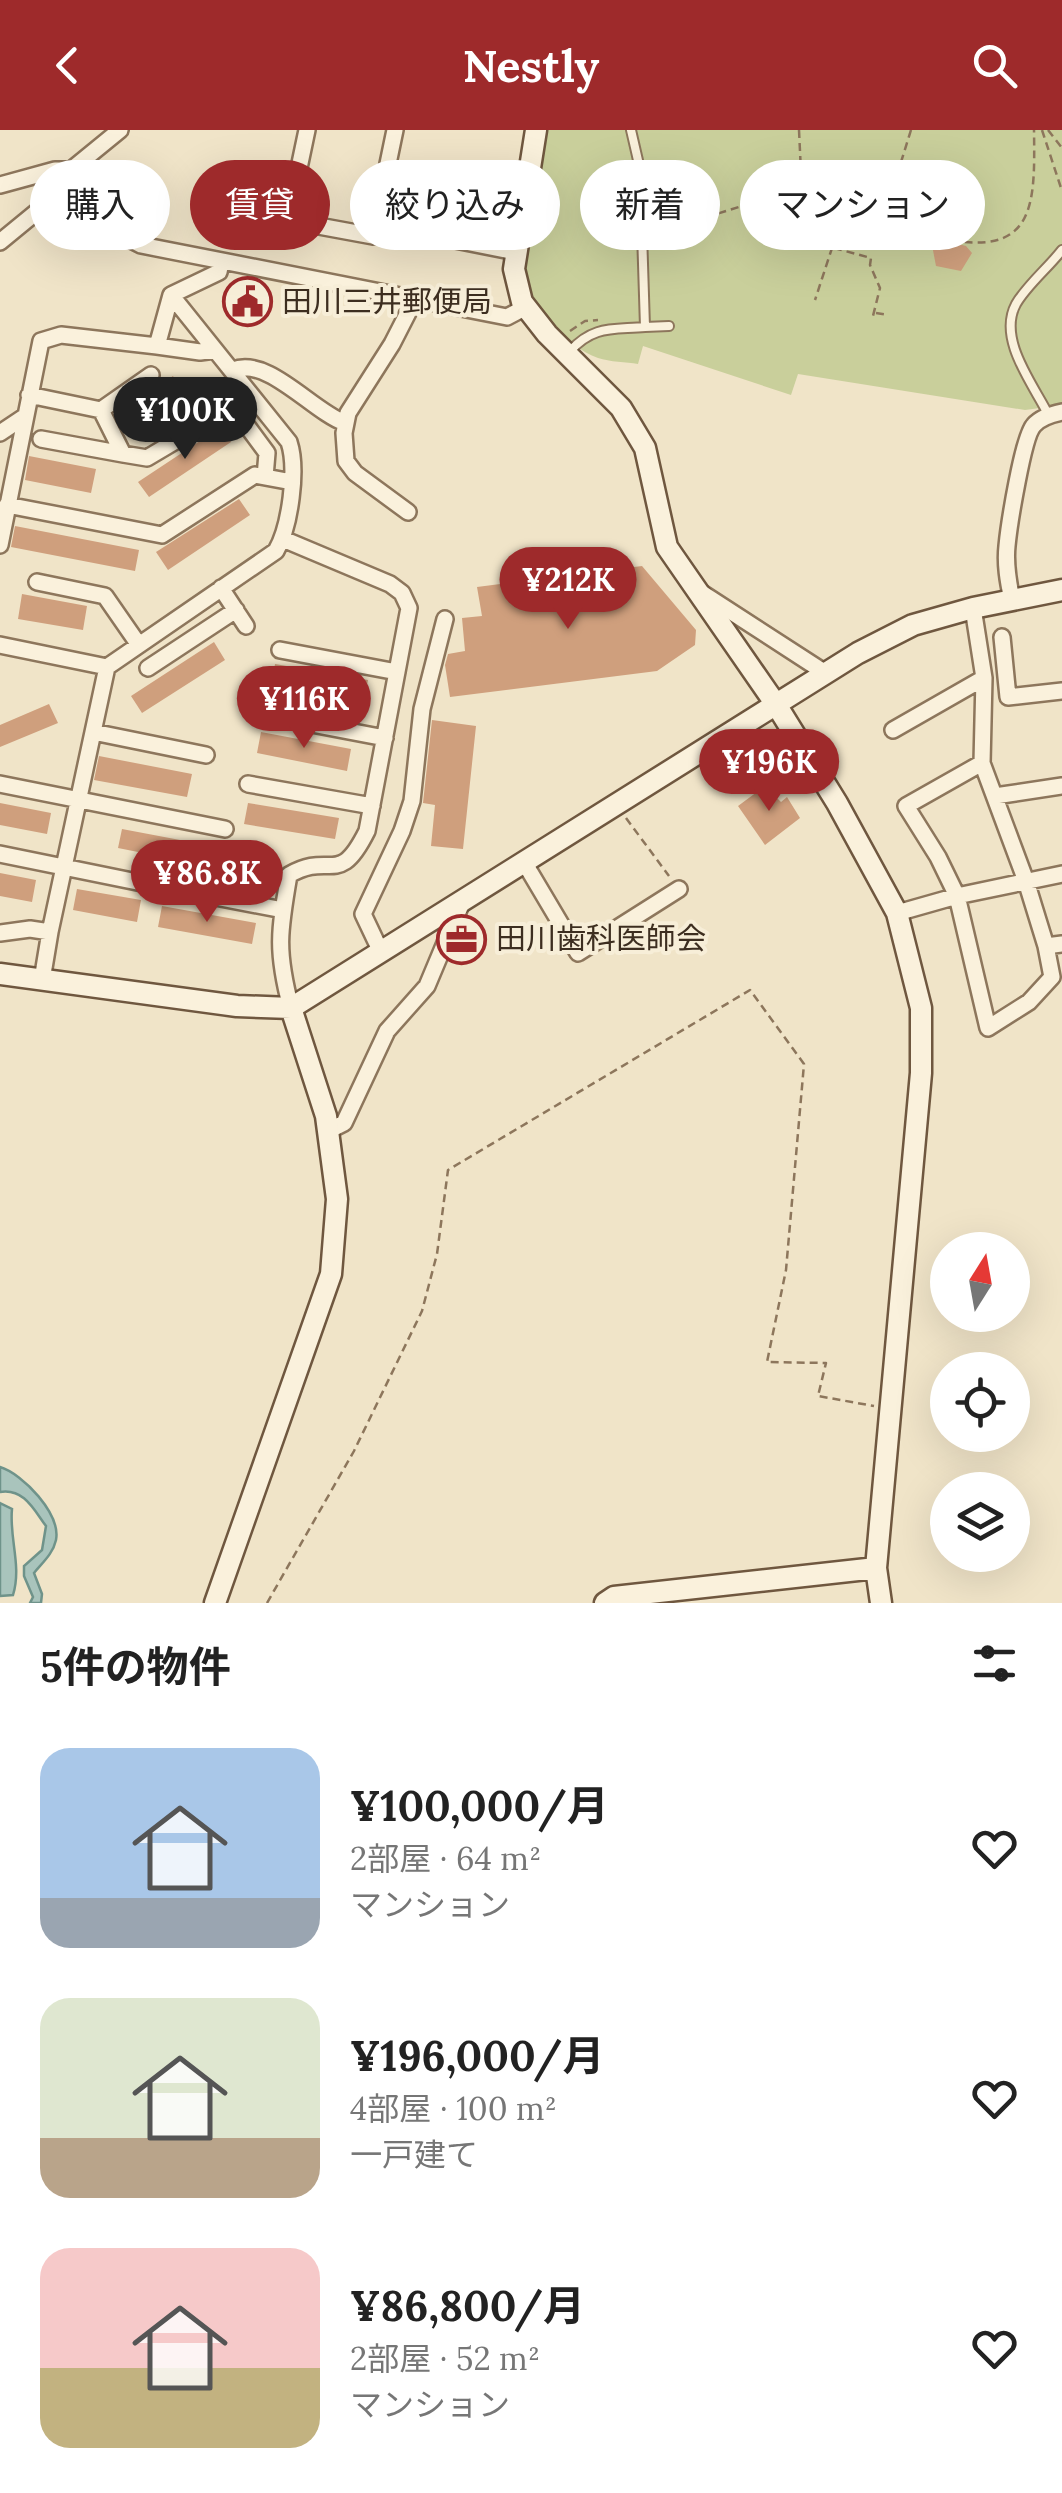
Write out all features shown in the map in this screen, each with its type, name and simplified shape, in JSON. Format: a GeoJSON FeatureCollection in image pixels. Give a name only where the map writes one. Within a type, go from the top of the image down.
{"type":"FeatureCollection","features":[{"type":"Feature","properties":{"kind":"street"},"geometry":{"type":"LineString","coordinates":[[83,160],[120,130]]}},
{"type":"Feature","properties":{"kind":"street"},"geometry":{"type":"LineString","coordinates":[[307,130],[290,210],[297,222],[373,236],[395,130]]}},
{"type":"Feature","properties":{"kind":"street"},"geometry":{"type":"LineString","coordinates":[[536,130],[514,269],[526,307],[621,408],[644,448],[667,547],[777,706],[837,802],[897,913],[921,1008],[922,1073],[876,1568],[880,1603]]}},
{"type":"Feature","properties":{"kind":"street"},"geometry":{"type":"LineString","coordinates":[[0,185],[30,177]]}},
{"type":"Feature","properties":{"kind":"street"},"geometry":{"type":"LineString","coordinates":[[0,242],[30,218]]}},
{"type":"Feature","properties":{"kind":"street"},"geometry":{"type":"LineString","coordinates":[[169,250],[507,317],[526,307]]}},
{"type":"Feature","properties":{"kind":"street"},"geometry":{"type":"LineString","coordinates":[[506,250],[516,252]]}},
{"type":"Feature","properties":{"kind":"street"},"geometry":{"type":"LineString","coordinates":[[171,294],[219,272],[221,262]]}},
{"type":"Feature","properties":{"kind":"street"},"geometry":{"type":"LineString","coordinates":[[157,346],[171,294]]}},
{"type":"Feature","properties":{"kind":"street"},"geometry":{"type":"LineString","coordinates":[[42,980],[107,667],[276,551],[283,539],[295,460],[289,442],[171,294]]}},
{"type":"Feature","properties":{"kind":"street"},"geometry":{"type":"LineString","coordinates":[[408,512],[364,481],[346,462],[345,422],[414,299]]}},
{"type":"Feature","properties":{"kind":"street"},"geometry":{"type":"LineString","coordinates":[[0,545],[8,505],[6,476],[41,341],[61,335],[200,352],[215,350]]}},
{"type":"Feature","properties":{"kind":"street"},"geometry":{"type":"LineString","coordinates":[[233,370],[242,367],[268,374],[345,422]]}},
{"type":"Feature","properties":{"kind":"street"},"geometry":{"type":"LineString","coordinates":[[29,396],[101,410],[152,376]]}},
{"type":"Feature","properties":{"kind":"street"},"geometry":{"type":"LineString","coordinates":[[41,440],[147,458],[233,407],[268,453],[265,477]]}},
{"type":"Feature","properties":{"kind":"street"},"geometry":{"type":"LineString","coordinates":[[101,410],[123,454]]}},
{"type":"Feature","properties":{"kind":"street"},"geometry":{"type":"LineString","coordinates":[[1012,600],[1006,572],[1007,544],[1024,447],[1032,426],[1055,413]]}},
{"type":"Feature","properties":{"kind":"street"},"geometry":{"type":"LineString","coordinates":[[0,433],[24,417]]}},
{"type":"Feature","properties":{"kind":"street"},"geometry":{"type":"LineString","coordinates":[[8,505],[162,535],[255,475],[292,482]]}},
{"type":"Feature","properties":{"kind":"street"},"geometry":{"type":"LineString","coordinates":[[215,1603],[331,1274],[337,1198],[328,1131],[280,964],[279,934],[288,874],[308,864],[336,868],[354,856],[367,830],[409,608],[402,592],[390,584],[283,539]]}},
{"type":"Feature","properties":{"kind":"street"},"geometry":{"type":"LineString","coordinates":[[37,582],[104,596],[138,645]]}},
{"type":"Feature","properties":{"kind":"street"},"geometry":{"type":"LineString","coordinates":[[222,588],[246,626]]}},
{"type":"Feature","properties":{"kind":"street"},"geometry":{"type":"LineString","coordinates":[[694,588],[827,674]]}},
{"type":"Feature","properties":{"kind":"street"},"geometry":{"type":"LineString","coordinates":[[0,974],[237,1006],[291,1008],[858,653],[913,625],[972,608],[1062,590]]}},
{"type":"Feature","properties":{"kind":"street"},"geometry":{"type":"LineString","coordinates":[[972,608],[984,678],[982,763],[1054,945],[1052,977],[1029,1002],[988,1028],[957,896],[906,806],[982,763]]}},
{"type":"Feature","properties":{"kind":"street"},"geometry":{"type":"LineString","coordinates":[[148,668],[236,610]]}},
{"type":"Feature","properties":{"kind":"street"},"geometry":{"type":"LineString","coordinates":[[381,952],[363,914],[412,801],[422,709],[445,618]]}},
{"type":"Feature","properties":{"kind":"street"},"geometry":{"type":"LineString","coordinates":[[1002,637],[1008,697],[1062,691]]}},
{"type":"Feature","properties":{"kind":"street"},"geometry":{"type":"LineString","coordinates":[[0,645],[107,667]]}},
{"type":"Feature","properties":{"kind":"street"},"geometry":{"type":"LineString","coordinates":[[280,650],[397,672]]}},
{"type":"Feature","properties":{"kind":"street"},"geometry":{"type":"LineString","coordinates":[[893,730],[984,678]]}},
{"type":"Feature","properties":{"kind":"street"},"geometry":{"type":"LineString","coordinates":[[259,714],[384,738]]}},
{"type":"Feature","properties":{"kind":"street"},"geometry":{"type":"LineString","coordinates":[[93,732],[206,755]]}},
{"type":"Feature","properties":{"kind":"street"},"geometry":{"type":"LineString","coordinates":[[0,784],[225,829]]}},
{"type":"Feature","properties":{"kind":"street"},"geometry":{"type":"LineString","coordinates":[[248,784],[372,806]]}},
{"type":"Feature","properties":{"kind":"street"},"geometry":{"type":"LineString","coordinates":[[995,796],[1062,786]]}},
{"type":"Feature","properties":{"kind":"street"},"geometry":{"type":"LineString","coordinates":[[0,854],[147,884]]}},
{"type":"Feature","properties":{"kind":"street"},"geometry":{"type":"LineString","coordinates":[[524,862],[578,953],[679,889]]}},
{"type":"Feature","properties":{"kind":"street"},"geometry":{"type":"LineString","coordinates":[[897,913],[1062,874]]}},
{"type":"Feature","properties":{"kind":"street"},"geometry":{"type":"LineString","coordinates":[[180,890],[283,910]]}},
{"type":"Feature","properties":{"kind":"street"},"geometry":{"type":"LineString","coordinates":[[328,1131],[344,1123],[387,1031],[427,986],[463,900]]}},
{"type":"Feature","properties":{"kind":"street"},"geometry":{"type":"LineString","coordinates":[[0,933],[30,928],[50,932]]}},
{"type":"Feature","properties":{"kind":"street"},"geometry":{"type":"LineString","coordinates":[[605,1603],[614,1596],[876,1568]]}},
{"type":"Feature","properties":{"kind":"lane"},"geometry":{"type":"LineString","coordinates":[[631,130],[640,169],[645,327]]}},
{"type":"Feature","properties":{"kind":"lane"},"geometry":{"type":"LineString","coordinates":[[1055,413],[1013,345],[1010,329],[1016,302],[1062,250]]}},
{"type":"Feature","properties":{"kind":"lane"},"geometry":{"type":"LineString","coordinates":[[567,354],[589,333],[669,326]]}},
{"type":"Feature","properties":{"kind":"path"},"geometry":{"type":"LineString","coordinates":[[799,130],[800,160]]}},
{"type":"Feature","properties":{"kind":"path"},"geometry":{"type":"LineString","coordinates":[[911,130],[892,191],[891,216],[909,231],[972,244],[985,244],[1011,232],[1031,206],[1036,183],[1034,130]]}},
{"type":"Feature","properties":{"kind":"path"},"geometry":{"type":"LineString","coordinates":[[1042,130],[1062,191]]}},
{"type":"Feature","properties":{"kind":"path"},"geometry":{"type":"LineString","coordinates":[[1048,130],[1062,148]]}},
{"type":"Feature","properties":{"kind":"path"},"geometry":{"type":"LineString","coordinates":[[815,300],[831,250]]}},
{"type":"Feature","properties":{"kind":"path"},"geometry":{"type":"LineString","coordinates":[[840,250],[872,258],[870,265],[880,288],[872,320]]}},
{"type":"Feature","properties":{"kind":"path"},"geometry":{"type":"LineString","coordinates":[[874,312],[888,315]]}},
{"type":"Feature","properties":{"kind":"path"},"geometry":{"type":"LineString","coordinates":[[563,331],[586,322],[610,320]]}},
{"type":"Feature","properties":{"kind":"path"},"geometry":{"type":"LineString","coordinates":[[617,805],[679,889]]}},
{"type":"Feature","properties":{"kind":"path"},"geometry":{"type":"LineString","coordinates":[[267,1603],[354,1451],[422,1311],[437,1254],[448,1170],[750,990],[804,1064],[786,1270],[767,1362],[826,1363],[818,1396],[881,1408]]}},
{"type":"Feature","properties":{"kind":"green space"},"geometry":{"type":"Polygon","coordinates":[[[545,130],[1062,130],[1062,405],[1025,410],[798,374],[791,395],[643,346],[638,364],[586,352],[562,336],[542,314],[523,277],[527,250],[560,250],[560,160],[541,160],[545,130]]]}},
{"type":"Feature","properties":{"kind":"water"},"geometry":{"type":"Polygon","coordinates":[[[0,1467],[38,1496],[53,1519],[56,1540],[34,1573],[42,1594],[41,1603],[30,1603],[33,1597],[24,1566],[42,1550],[46,1526],[22,1497],[0,1492],[0,1467]]]}},
{"type":"Feature","properties":{"kind":"water"},"geometry":{"type":"Polygon","coordinates":[[[0,1503],[12,1509],[16,1573],[13,1595],[0,1596],[0,1503]]]}},
{"type":"Feature","properties":{"kind":"building"},"geometry":{"type":"Polygon","coordinates":[[[933,250],[972,253],[961,271],[936,266],[933,250]]]}},
{"type":"Feature","properties":{"kind":"building"},"geometry":{"type":"Polygon","coordinates":[[[173,376],[186,398],[125,433],[115,414],[173,376]]]}},
{"type":"Feature","properties":{"kind":"building"},"geometry":{"type":"Polygon","coordinates":[[[221,427],[231,442],[149,497],[138,482],[221,427]]]}},
{"type":"Feature","properties":{"kind":"building"},"geometry":{"type":"Polygon","coordinates":[[[29,456],[96,469],[91,493],[25,480],[29,456]]]}},
{"type":"Feature","properties":{"kind":"building"},"geometry":{"type":"Polygon","coordinates":[[[239,499],[250,515],[168,570],[156,552],[239,499]]]}},
{"type":"Feature","properties":{"kind":"building"},"geometry":{"type":"Polygon","coordinates":[[[15,526],[139,550],[135,571],[11,547],[15,526]]]}},
{"type":"Feature","properties":{"kind":"building"},"geometry":{"type":"Polygon","coordinates":[[[642,566],[696,630],[695,645],[657,671],[450,697],[445,665],[448,654],[465,651],[462,618],[482,616],[477,587],[642,566]]]}},
{"type":"Feature","properties":{"kind":"building"},"geometry":{"type":"Polygon","coordinates":[[[22,594],[87,606],[83,630],[18,619],[22,594]]]}},
{"type":"Feature","properties":{"kind":"building"},"geometry":{"type":"Polygon","coordinates":[[[214,642],[225,660],[142,713],[131,696],[214,642]]]}},
{"type":"Feature","properties":{"kind":"building"},"geometry":{"type":"Polygon","coordinates":[[[275,664],[368,680],[364,700],[272,684],[275,664]]]}},
{"type":"Feature","properties":{"kind":"building"},"geometry":{"type":"Polygon","coordinates":[[[49,704],[58,723],[0,747],[0,725],[49,704]]]}},
{"type":"Feature","properties":{"kind":"building"},"geometry":{"type":"Polygon","coordinates":[[[432,720],[476,726],[463,849],[431,846],[435,805],[423,803],[432,720]]]}},
{"type":"Feature","properties":{"kind":"building"},"geometry":{"type":"Polygon","coordinates":[[[261,732],[351,749],[347,771],[257,753],[261,732]]]}},
{"type":"Feature","properties":{"kind":"building"},"geometry":{"type":"Polygon","coordinates":[[[99,756],[192,774],[187,797],[94,780],[99,756]]]}},
{"type":"Feature","properties":{"kind":"building"},"geometry":{"type":"Polygon","coordinates":[[[765,786],[781,802],[787,797],[800,818],[765,845],[738,806],[765,786]]]}},
{"type":"Feature","properties":{"kind":"building"},"geometry":{"type":"Polygon","coordinates":[[[0,803],[51,813],[47,834],[0,825],[0,803]]]}},
{"type":"Feature","properties":{"kind":"building"},"geometry":{"type":"Polygon","coordinates":[[[248,803],[339,818],[335,839],[244,824],[248,803]]]}},
{"type":"Feature","properties":{"kind":"building"},"geometry":{"type":"Polygon","coordinates":[[[122,829],[217,847],[213,867],[118,848],[122,829]]]}},
{"type":"Feature","properties":{"kind":"building"},"geometry":{"type":"Polygon","coordinates":[[[0,873],[36,880],[32,902],[0,896],[0,873]]]}},
{"type":"Feature","properties":{"kind":"building"},"geometry":{"type":"Polygon","coordinates":[[[77,889],[141,900],[137,922],[73,910],[77,889]]]}},
{"type":"Feature","properties":{"kind":"building"},"geometry":{"type":"Polygon","coordinates":[[[162,906],[256,923],[252,944],[158,927],[162,906]]]}},
{"type":"Feature","properties":{"kind":"place","name":"田川三井郵便局"},"geometry":{"type":"Point","coordinates":[247,302]}},
{"type":"Feature","properties":{"kind":"place","name":"田川歯科医師会"},"geometry":{"type":"Point","coordinates":[461,939]}}]}
